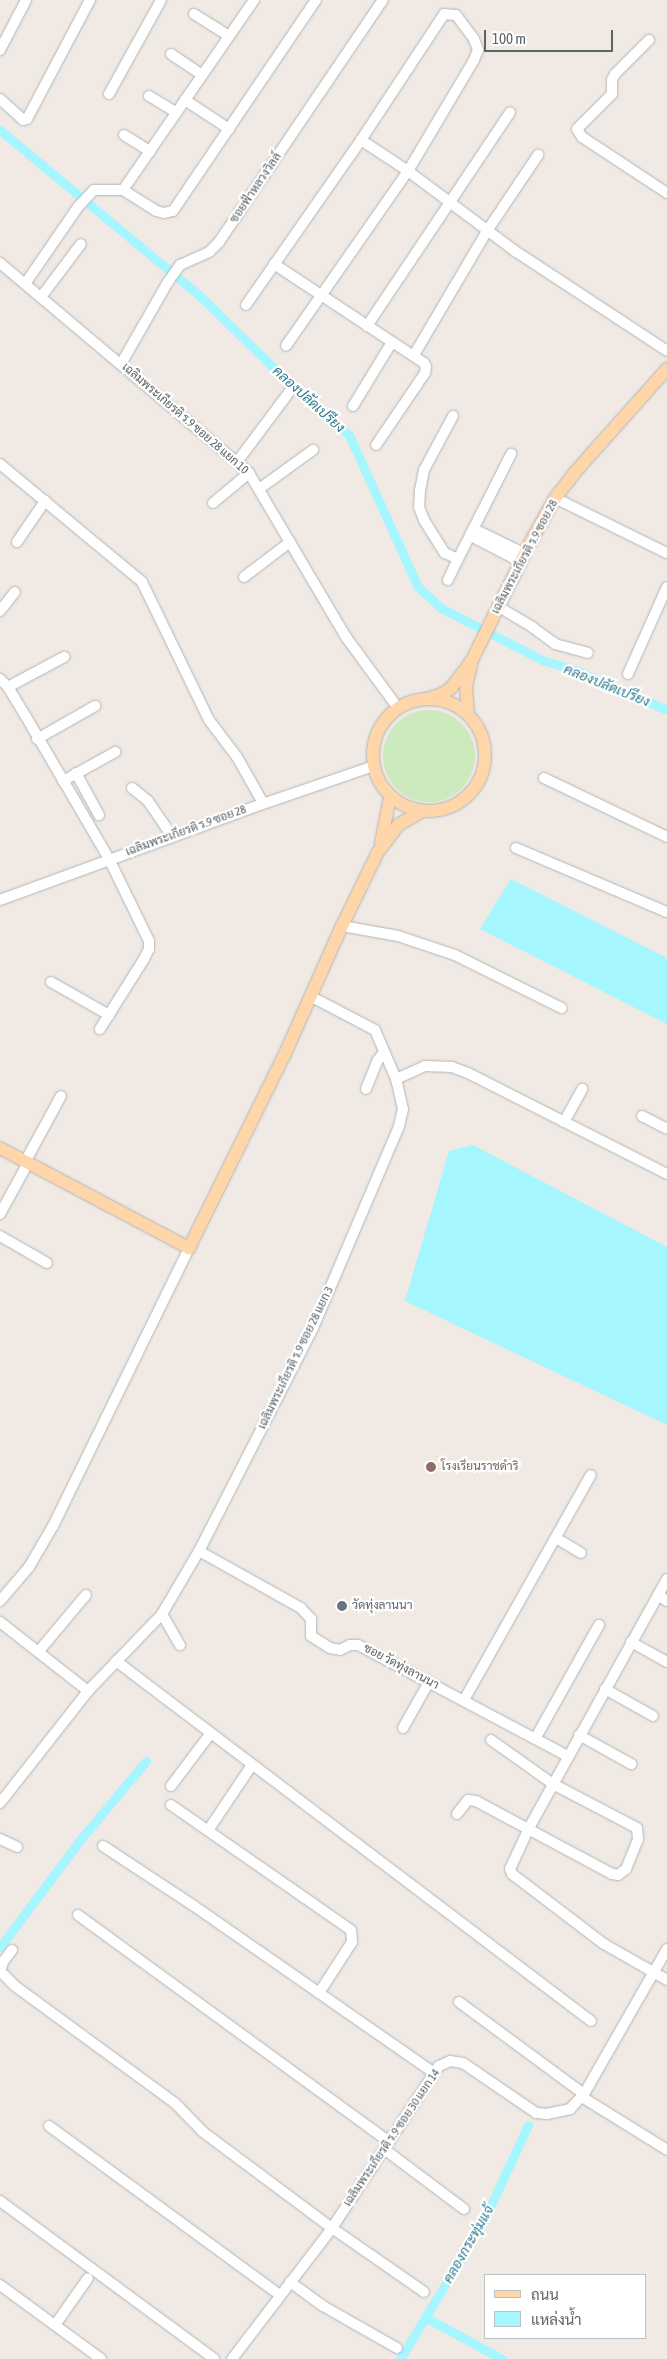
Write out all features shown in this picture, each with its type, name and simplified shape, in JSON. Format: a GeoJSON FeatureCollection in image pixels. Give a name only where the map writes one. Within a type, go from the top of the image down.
{"type":"FeatureCollection","features":[{"type":"Feature","properties":{"kind":"main road","name":"เฉลิมพระเกียรติ ร.9 ซอย 28"},"geometry":{"type":"LineString","coordinates":[[426,699],[446,702],[468,715],[478,727],[484,749],[484,766],[478,782],[468,795],[455,805],[433,812],[405,806],[390,797],[380,783],[374,766],[373,750],[377,734],[389,715],[398,708],[416,700],[440,695],[450,688],[472,660],[555,498],[576,471],[667,369]]}},
{"type":"Feature","properties":{"kind":"main road","name":"เฉลิมพระเกียรติ ร.9 ซอย 28"},"geometry":{"type":"LineString","coordinates":[[468,715],[466,687],[472,660]]}},
{"type":"Feature","properties":{"kind":"main road"},"geometry":{"type":"LineString","coordinates":[[0,1148],[189,1248],[312,997],[342,926],[378,852],[384,835],[386,811],[390,797]]}},
{"type":"Feature","properties":{"kind":"main road"},"geometry":{"type":"LineString","coordinates":[[378,852],[398,825],[422,811]]}},
{"type":"Feature","properties":{"kind":"street"},"geometry":{"type":"LineString","coordinates":[[0,50],[26,0]]}},
{"type":"Feature","properties":{"kind":"street"},"geometry":{"type":"LineString","coordinates":[[0,99],[23,120],[27,119],[90,0]]}},
{"type":"Feature","properties":{"kind":"street"},"geometry":{"type":"LineString","coordinates":[[109,94],[161,0]]}},
{"type":"Feature","properties":{"kind":"street"},"geometry":{"type":"LineString","coordinates":[[123,190],[254,0]]}},
{"type":"Feature","properties":{"kind":"street"},"geometry":{"type":"LineString","coordinates":[[25,284],[78,208],[94,190],[123,190],[156,211],[164,214],[173,211],[316,0]]}},
{"type":"Feature","properties":{"kind":"street","name":"ซอยฟ้าหลวงวิลล์"},"geometry":{"type":"LineString","coordinates":[[121,364],[168,282],[180,265],[209,252],[219,242],[383,0]]}},
{"type":"Feature","properties":{"kind":"street"},"geometry":{"type":"LineString","coordinates":[[194,14],[229,36]]}},
{"type":"Feature","properties":{"kind":"street"},"geometry":{"type":"LineString","coordinates":[[246,306],[362,140],[444,14],[456,15],[474,39],[478,50],[474,60],[408,171],[286,346]]}},
{"type":"Feature","properties":{"kind":"street"},"geometry":{"type":"LineString","coordinates":[[649,40],[615,74],[612,80],[612,94],[577,129],[582,137],[667,193]]}},
{"type":"Feature","properties":{"kind":"street"},"geometry":{"type":"LineString","coordinates":[[171,54],[202,75]]}},
{"type":"Feature","properties":{"kind":"street"},"geometry":{"type":"LineString","coordinates":[[149,96],[176,112]]}},
{"type":"Feature","properties":{"kind":"street"},"geometry":{"type":"LineString","coordinates":[[184,100],[228,129]]}},
{"type":"Feature","properties":{"kind":"street"},"geometry":{"type":"LineString","coordinates":[[367,326],[510,112]]}},
{"type":"Feature","properties":{"kind":"street"},"geometry":{"type":"LineString","coordinates":[[124,135],[150,151]]}},
{"type":"Feature","properties":{"kind":"street"},"geometry":{"type":"LineString","coordinates":[[362,140],[408,171],[487,231],[667,351]]}},
{"type":"Feature","properties":{"kind":"street"},"geometry":{"type":"LineString","coordinates":[[414,355],[487,231],[538,155]]}},
{"type":"Feature","properties":{"kind":"street"},"geometry":{"type":"LineString","coordinates":[[41,297],[81,244]]}},
{"type":"Feature","properties":{"kind":"street","name":"เฉลิมพระเกียรติ ร.9 ซอย 28 แยก 10"},"geometry":{"type":"LineString","coordinates":[[0,263],[249,473],[346,637],[398,708]]}},
{"type":"Feature","properties":{"kind":"street"},"geometry":{"type":"LineString","coordinates":[[274,264],[424,363],[426,367],[425,373],[376,445]]}},
{"type":"Feature","properties":{"kind":"street"},"geometry":{"type":"LineString","coordinates":[[352,406],[392,342]]}},
{"type":"Feature","properties":{"kind":"street"},"geometry":{"type":"LineString","coordinates":[[237,462],[290,391]]}},
{"type":"Feature","properties":{"kind":"street"},"geometry":{"type":"LineString","coordinates":[[453,416],[424,470],[419,507],[441,550],[458,559]]}},
{"type":"Feature","properties":{"kind":"street"},"geometry":{"type":"LineString","coordinates":[[259,489],[313,450]]}},
{"type":"Feature","properties":{"kind":"street"},"geometry":{"type":"LineString","coordinates":[[448,580],[511,454]]}},
{"type":"Feature","properties":{"kind":"street"},"geometry":{"type":"LineString","coordinates":[[0,464],[142,582],[210,720],[237,757],[263,803]]}},
{"type":"Feature","properties":{"kind":"street"},"geometry":{"type":"LineString","coordinates":[[213,503],[249,473]]}},
{"type":"Feature","properties":{"kind":"street"},"geometry":{"type":"LineString","coordinates":[[555,498],[667,553]]}},
{"type":"Feature","properties":{"kind":"street"},"geometry":{"type":"LineString","coordinates":[[17,542],[45,502]]}},
{"type":"Feature","properties":{"kind":"street"},"geometry":{"type":"LineString","coordinates":[[472,533],[523,558]]}},
{"type":"Feature","properties":{"kind":"street"},"geometry":{"type":"LineString","coordinates":[[244,577],[290,542]]}},
{"type":"Feature","properties":{"kind":"street"},"geometry":{"type":"LineString","coordinates":[[628,674],[667,588]]}},
{"type":"Feature","properties":{"kind":"street"},"geometry":{"type":"LineString","coordinates":[[0,611],[15,592]]}},
{"type":"Feature","properties":{"kind":"street"},"geometry":{"type":"LineString","coordinates":[[496,612],[532,627],[555,644],[588,653]]}},
{"type":"Feature","properties":{"kind":"street"},"geometry":{"type":"LineString","coordinates":[[64,657],[4,683],[109,860],[149,941],[149,949],[144,958],[100,1029]]}},
{"type":"Feature","properties":{"kind":"street"},"geometry":{"type":"LineString","coordinates":[[37,739],[94,706]]}},
{"type":"Feature","properties":{"kind":"street"},"geometry":{"type":"LineString","coordinates":[[63,781],[115,752]]}},
{"type":"Feature","properties":{"kind":"street","name":"เฉลิมพระเกียรติ ร.9 ซอย 28"},"geometry":{"type":"LineString","coordinates":[[0,900],[263,803],[374,766]]}},
{"type":"Feature","properties":{"kind":"street"},"geometry":{"type":"LineString","coordinates":[[76,773],[98,815]]}},
{"type":"Feature","properties":{"kind":"street"},"geometry":{"type":"LineString","coordinates":[[544,778],[667,837]]}},
{"type":"Feature","properties":{"kind":"street"},"geometry":{"type":"LineString","coordinates":[[132,788],[148,801],[172,836]]}},
{"type":"Feature","properties":{"kind":"street"},"geometry":{"type":"LineString","coordinates":[[516,848],[667,912]]}},
{"type":"Feature","properties":{"kind":"street"},"geometry":{"type":"LineString","coordinates":[[342,926],[398,936],[455,955],[562,1008]]}},
{"type":"Feature","properties":{"kind":"street"},"geometry":{"type":"LineString","coordinates":[[51,982],[109,1015]]}},
{"type":"Feature","properties":{"kind":"street","name":"เฉลิมพระเกียรติ ร.9 ซอย 28 แยก 3"},"geometry":{"type":"LineString","coordinates":[[0,1804],[88,1691],[162,1614],[199,1551],[313,1328],[399,1126],[403,1109],[396,1079],[375,1030],[312,997]]}},
{"type":"Feature","properties":{"kind":"street"},"geometry":{"type":"LineString","coordinates":[[366,1089],[378,1060],[384,1052]]}},
{"type":"Feature","properties":{"kind":"street"},"geometry":{"type":"LineString","coordinates":[[396,1079],[425,1066],[452,1067],[667,1174]]}},
{"type":"Feature","properties":{"kind":"street"},"geometry":{"type":"LineString","coordinates":[[564,1122],[582,1089]]}},
{"type":"Feature","properties":{"kind":"street"},"geometry":{"type":"LineString","coordinates":[[0,1214],[61,1096]]}},
{"type":"Feature","properties":{"kind":"street"},"geometry":{"type":"LineString","coordinates":[[642,1116],[667,1128]]}},
{"type":"Feature","properties":{"kind":"street"},"geometry":{"type":"LineString","coordinates":[[0,1236],[47,1263]]}},
{"type":"Feature","properties":{"kind":"street"},"geometry":{"type":"LineString","coordinates":[[0,1601],[29,1567],[53,1526],[189,1248]]}},
{"type":"Feature","properties":{"kind":"street"},"geometry":{"type":"LineString","coordinates":[[464,1700],[591,1475]]}},
{"type":"Feature","properties":{"kind":"street"},"geometry":{"type":"LineString","coordinates":[[556,1538],[581,1553]]}},
{"type":"Feature","properties":{"kind":"street","name":"ซอย วัดทุ่งลานนา"},"geometry":{"type":"LineString","coordinates":[[199,1551],[300,1608],[311,1619],[311,1636],[330,1648],[340,1650],[354,1644],[358,1645],[568,1756]]}},
{"type":"Feature","properties":{"kind":"street"},"geometry":{"type":"LineString","coordinates":[[667,1579],[662,1598],[631,1642],[510,1865],[512,1874],[604,1944],[667,1980]]}},
{"type":"Feature","properties":{"kind":"street"},"geometry":{"type":"LineString","coordinates":[[39,1651],[86,1595]]}},
{"type":"Feature","properties":{"kind":"street"},"geometry":{"type":"LineString","coordinates":[[162,1614],[180,1645]]}},
{"type":"Feature","properties":{"kind":"street"},"geometry":{"type":"LineString","coordinates":[[0,1622],[88,1691]]}},
{"type":"Feature","properties":{"kind":"street"},"geometry":{"type":"LineString","coordinates":[[535,1739],[599,1625]]}},
{"type":"Feature","properties":{"kind":"street"},"geometry":{"type":"LineString","coordinates":[[631,1642],[667,1662]]}},
{"type":"Feature","properties":{"kind":"street"},"geometry":{"type":"LineString","coordinates":[[116,1661],[591,2022]]}},
{"type":"Feature","properties":{"kind":"street"},"geometry":{"type":"LineString","coordinates":[[404,1728],[429,1682]]}},
{"type":"Feature","properties":{"kind":"street"},"geometry":{"type":"LineString","coordinates":[[605,1689],[653,1716]]}},
{"type":"Feature","properties":{"kind":"street"},"geometry":{"type":"LineString","coordinates":[[171,1786],[211,1733]]}},
{"type":"Feature","properties":{"kind":"street"},"geometry":{"type":"LineString","coordinates":[[579,1736],[631,1764]]}},
{"type":"Feature","properties":{"kind":"street"},"geometry":{"type":"LineString","coordinates":[[457,1814],[468,1800],[476,1801],[612,1874],[618,1875],[626,1869],[638,1839],[637,1828],[553,1784],[490,1740]]}},
{"type":"Feature","properties":{"kind":"street"},"geometry":{"type":"LineString","coordinates":[[211,1826],[252,1765]]}},
{"type":"Feature","properties":{"kind":"street"},"geometry":{"type":"LineString","coordinates":[[171,1805],[352,1930],[352,1942],[319,1993]]}},
{"type":"Feature","properties":{"kind":"street"},"geometry":{"type":"LineString","coordinates":[[0,1839],[18,1847]]}},
{"type":"Feature","properties":{"kind":"street"},"geometry":{"type":"LineString","coordinates":[[103,1846],[194,1906],[434,2072]]}},
{"type":"Feature","properties":{"kind":"street"},"geometry":{"type":"LineString","coordinates":[[78,1916],[386,2145],[464,2210]]}},
{"type":"Feature","properties":{"kind":"street","name":"เฉลิมพระเกียรติ ร.9 ซอย 30 แยก 14"},"geometry":{"type":"LineString","coordinates":[[232,2359],[332,2228],[434,2072],[444,2063],[450,2061],[463,2063],[536,2113],[547,2114],[570,2110],[583,2096],[667,1949]]}},
{"type":"Feature","properties":{"kind":"street"},"geometry":{"type":"LineString","coordinates":[[12,1950],[3,1962],[0,1970],[15,1986],[175,2103],[203,2132],[332,2228],[424,2292]]}},
{"type":"Feature","properties":{"kind":"street"},"geometry":{"type":"LineString","coordinates":[[459,2002],[583,2096],[667,2150]]}},
{"type":"Feature","properties":{"kind":"street"},"geometry":{"type":"LineString","coordinates":[[49,2126],[280,2295]]}},
{"type":"Feature","properties":{"kind":"street"},"geometry":{"type":"LineString","coordinates":[[0,2201],[214,2359]]}},
{"type":"Feature","properties":{"kind":"street"},"geometry":{"type":"LineString","coordinates":[[55,2325],[88,2278]]}},
{"type":"Feature","properties":{"kind":"street"},"geometry":{"type":"LineString","coordinates":[[290,2282],[323,2306],[397,2348]]}},
{"type":"Feature","properties":{"kind":"street"},"geometry":{"type":"LineString","coordinates":[[0,2285],[101,2359]]}},
{"type":"Feature","properties":{"kind":"green space"},"geometry":{"type":"Polygon","coordinates":[[[429,710],[447,713],[462,723],[472,738],[475,756],[472,774],[462,789],[447,799],[429,802],[411,799],[396,789],[386,774],[383,756],[386,738],[396,723],[411,713],[429,710]]]}},
{"type":"Feature","properties":{"kind":"water"},"geometry":{"type":"Polygon","coordinates":[[[511,879],[667,958],[667,1024],[480,929],[511,879]]]}},
{"type":"Feature","properties":{"kind":"water"},"geometry":{"type":"Polygon","coordinates":[[[473,1145],[667,1247],[667,1425],[405,1301],[449,1151],[473,1145]]]}},
{"type":"Feature","properties":{"kind":"waterway","name":"คลองปลัดเปรียง"},"geometry":{"type":"LineString","coordinates":[[0,130],[199,295],[306,399],[349,435],[418,587],[441,608],[542,660],[577,671],[667,710]]}},
{"type":"Feature","properties":{"kind":"waterway"},"geometry":{"type":"LineString","coordinates":[[0,1947],[80,1840],[146,1761]]}},
{"type":"Feature","properties":{"kind":"waterway","name":"คลองกระทุ่มแจ้"},"geometry":{"type":"LineString","coordinates":[[400,2359],[483,2222],[528,2125]]}},
{"type":"Feature","properties":{"kind":"waterway"},"geometry":{"type":"LineString","coordinates":[[425,2317],[502,2359]]}},
{"type":"Feature","properties":{"kind":"place","name":"โรงเรียนราชดำริ"},"geometry":{"type":"Point","coordinates":[431,1467]}},
{"type":"Feature","properties":{"kind":"place","name":"วัดทุ่งลานนา"},"geometry":{"type":"Point","coordinates":[342,1606]}}]}
